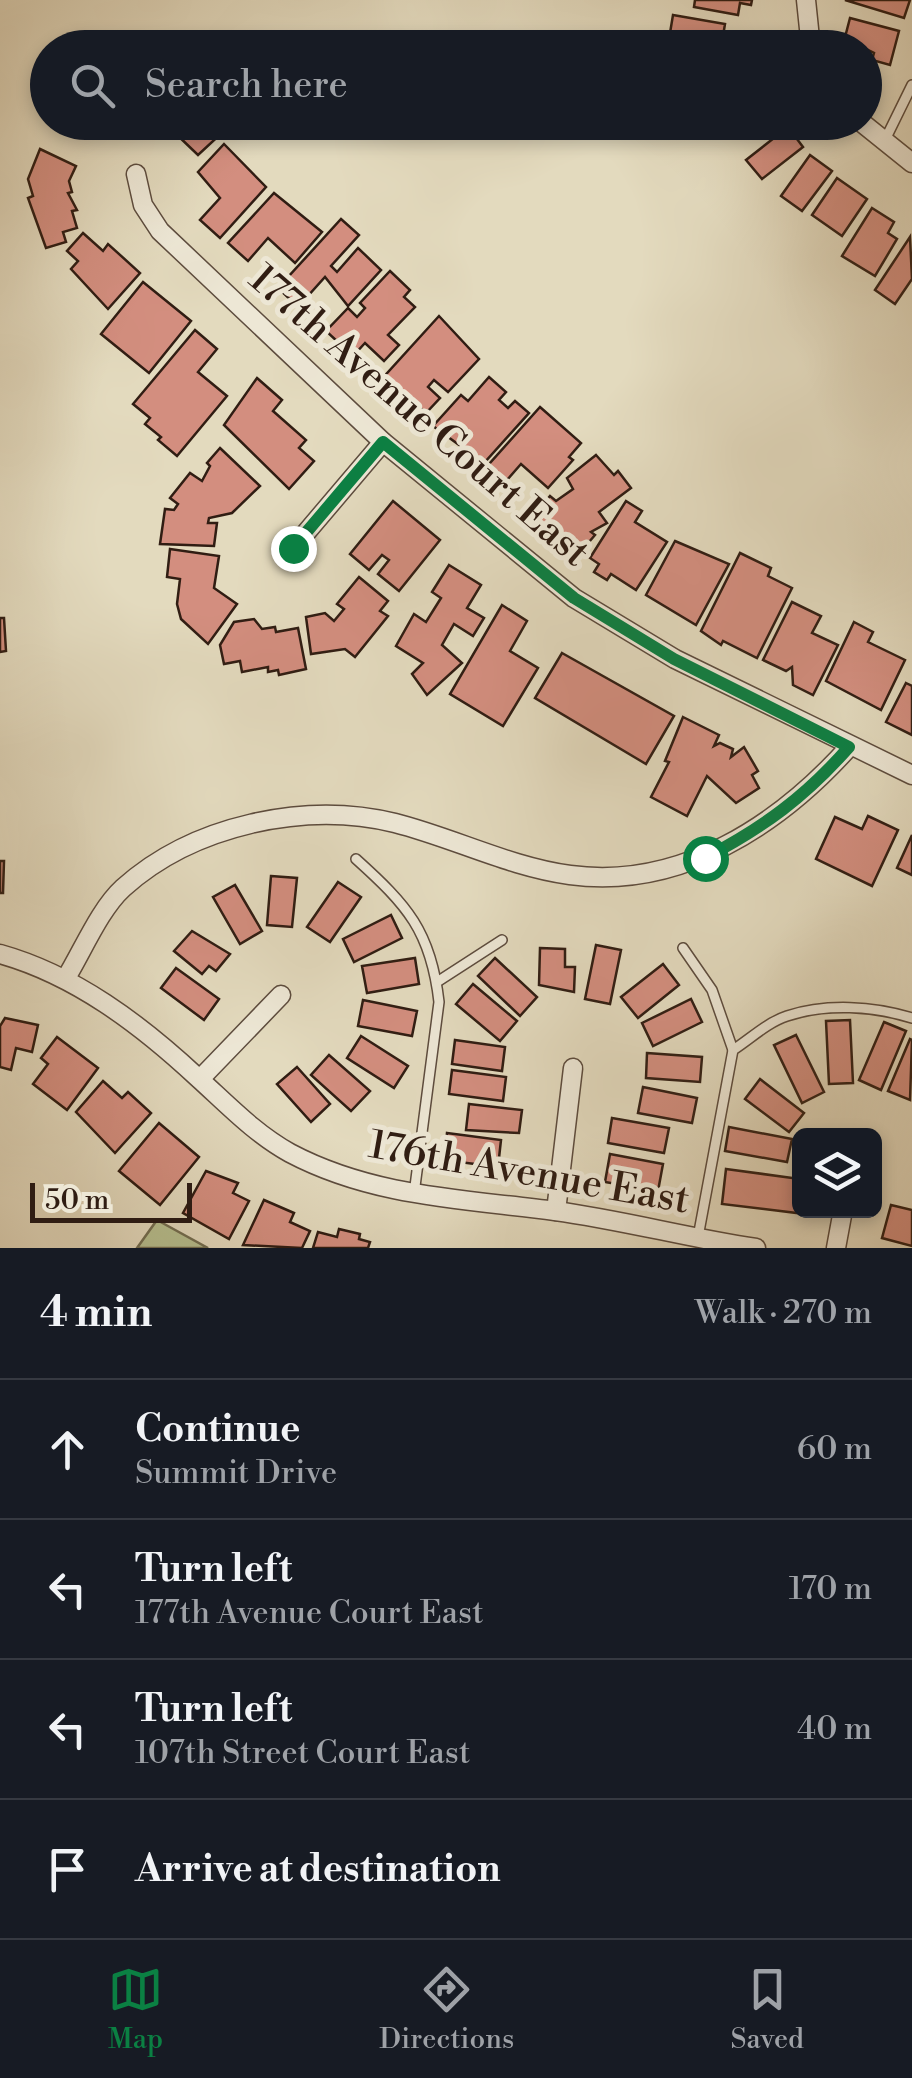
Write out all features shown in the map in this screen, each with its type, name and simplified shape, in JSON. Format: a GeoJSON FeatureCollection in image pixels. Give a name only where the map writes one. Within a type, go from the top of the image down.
{"type":"FeatureCollection","features":[{"type":"Feature","properties":{"kind":"street"},"geometry":{"type":"LineString","coordinates":[[806,0],[808,30]]}},
{"type":"Feature","properties":{"kind":"street"},"geometry":{"type":"LineString","coordinates":[[882,140],[912,163]]}},
{"type":"Feature","properties":{"kind":"street","name":"177th Avenue Court East"},"geometry":{"type":"LineString","coordinates":[[136,174],[143,205],[160,231],[383,442],[574,598],[674,659],[912,776]]}},
{"type":"Feature","properties":{"kind":"street"},"geometry":{"type":"LineString","coordinates":[[293,548],[383,442]]}},
{"type":"Feature","properties":{"kind":"street"},"geometry":{"type":"LineString","coordinates":[[66,978],[121,890],[170,855],[239,827],[323,816],[364,818],[532,868],[574,876],[623,875],[705,858],[748,835],[808,793],[849,747]]}},
{"type":"Feature","properties":{"kind":"street","name":"176th Avenue East"},"geometry":{"type":"LineString","coordinates":[[0,954],[66,978],[156,1040],[228,1110],[286,1150],[361,1183],[414,1194],[556,1211],[756,1248]]}},
{"type":"Feature","properties":{"kind":"street"},"geometry":{"type":"LineString","coordinates":[[200,1080],[281,996]]}},
{"type":"Feature","properties":{"kind":"street"},"geometry":{"type":"LineString","coordinates":[[556,1211],[574,1068]]}},
{"type":"Feature","properties":{"kind":"street"},"geometry":{"type":"LineString","coordinates":[[836,1248],[842,1218]]}},
{"type":"Feature","properties":{"kind":"lane"},"geometry":{"type":"LineString","coordinates":[[884,142],[912,85]]}},
{"type":"Feature","properties":{"kind":"lane"},"geometry":{"type":"LineString","coordinates":[[356,859],[408,906],[428,945],[437,982],[439,1002],[414,1194]]}},
{"type":"Feature","properties":{"kind":"lane"},"geometry":{"type":"LineString","coordinates":[[437,982],[502,940]]}},
{"type":"Feature","properties":{"kind":"lane"},"geometry":{"type":"LineString","coordinates":[[683,948],[712,990],[733,1050],[698,1237]]}},
{"type":"Feature","properties":{"kind":"lane"},"geometry":{"type":"LineString","coordinates":[[733,1050],[784,1016],[830,1008],[912,1018]]}},
{"type":"Feature","properties":{"kind":"green space"},"geometry":{"type":"Polygon","coordinates":[[[157,1220],[208,1248],[137,1248],[157,1220]]]}},
{"type":"Feature","properties":{"kind":"building"},"geometry":{"type":"Polygon","coordinates":[[[695,0],[752,0],[751,5],[740,3],[738,15],[694,7],[695,0]]]}},
{"type":"Feature","properties":{"kind":"building"},"geometry":{"type":"Polygon","coordinates":[[[845,0],[910,0],[904,18],[845,0]]]}},
{"type":"Feature","properties":{"kind":"building"},"geometry":{"type":"Polygon","coordinates":[[[673,15],[725,24],[724,30],[670,30],[673,15]]]}},
{"type":"Feature","properties":{"kind":"building"},"geometry":{"type":"Polygon","coordinates":[[[850,18],[899,31],[890,65],[882,63],[882,30],[847,30],[850,18]]]}},
{"type":"Feature","properties":{"kind":"building"},"geometry":{"type":"Polygon","coordinates":[[[182,140],[214,140],[198,155],[182,140]]]}},
{"type":"Feature","properties":{"kind":"building"},"geometry":{"type":"Polygon","coordinates":[[[771,140],[798,140],[803,147],[762,179],[746,160],[771,140]]]}},
{"type":"Feature","properties":{"kind":"building"},"geometry":{"type":"Polygon","coordinates":[[[224,144],[266,187],[220,238],[200,220],[220,198],[198,172],[224,144]]]}},
{"type":"Feature","properties":{"kind":"building"},"geometry":{"type":"Polygon","coordinates":[[[40,149],[76,166],[69,181],[72,192],[68,193],[77,210],[72,211],[77,228],[63,232],[66,242],[46,248],[28,198],[33,196],[28,179],[40,149]]]}},
{"type":"Feature","properties":{"kind":"building"},"geometry":{"type":"Polygon","coordinates":[[[810,155],[832,171],[802,211],[781,196],[810,155]]]}},
{"type":"Feature","properties":{"kind":"building"},"geometry":{"type":"Polygon","coordinates":[[[837,178],[867,199],[842,236],[812,215],[837,178]]]}},
{"type":"Feature","properties":{"kind":"building"},"geometry":{"type":"Polygon","coordinates":[[[274,193],[322,232],[295,263],[268,238],[248,261],[228,243],[274,193]]]}},
{"type":"Feature","properties":{"kind":"building"},"geometry":{"type":"Polygon","coordinates":[[[872,208],[894,222],[888,233],[897,239],[875,276],[842,256],[872,208]]]}},
{"type":"Feature","properties":{"kind":"building"},"geometry":{"type":"Polygon","coordinates":[[[341,219],[359,235],[331,266],[337,272],[358,248],[381,270],[348,306],[325,277],[298,307],[278,288],[341,219]]]}},
{"type":"Feature","properties":{"kind":"building"},"geometry":{"type":"Polygon","coordinates":[[[83,233],[103,251],[108,244],[140,273],[108,309],[71,269],[78,261],[67,251],[83,233]]]}},
{"type":"Feature","properties":{"kind":"building"},"geometry":{"type":"Polygon","coordinates":[[[910,237],[912,279],[895,304],[875,290],[910,237]]]}},
{"type":"Feature","properties":{"kind":"building"},"geometry":{"type":"Polygon","coordinates":[[[390,271],[410,290],[404,297],[415,307],[388,335],[399,345],[384,361],[365,343],[353,356],[326,331],[348,308],[357,317],[365,308],[360,303],[390,271]]]}},
{"type":"Feature","properties":{"kind":"building"},"geometry":{"type":"Polygon","coordinates":[[[143,282],[191,321],[149,373],[101,334],[143,282]]]}},
{"type":"Feature","properties":{"kind":"building"},"geometry":{"type":"Polygon","coordinates":[[[439,316],[479,359],[448,392],[434,380],[428,387],[440,398],[426,413],[409,398],[405,404],[380,381],[439,316]]]}},
{"type":"Feature","properties":{"kind":"building"},"geometry":{"type":"Polygon","coordinates":[[[195,330],[217,349],[198,372],[227,396],[177,456],[158,440],[161,437],[145,424],[150,418],[133,404],[195,330]]]}},
{"type":"Feature","properties":{"kind":"building"},"geometry":{"type":"Polygon","coordinates":[[[489,377],[506,392],[499,400],[508,408],[515,401],[529,413],[484,463],[433,426],[461,395],[468,401],[489,377]]]}},
{"type":"Feature","properties":{"kind":"building"},"geometry":{"type":"Polygon","coordinates":[[[257,378],[282,400],[273,411],[306,440],[299,448],[314,461],[289,489],[224,425],[257,378]]]}},
{"type":"Feature","properties":{"kind":"building"},"geometry":{"type":"Polygon","coordinates":[[[540,407],[581,443],[569,457],[573,460],[548,488],[521,464],[500,488],[482,472],[540,407]]]}},
{"type":"Feature","properties":{"kind":"building"},"geometry":{"type":"Polygon","coordinates":[[[220,448],[260,486],[232,513],[209,518],[208,523],[217,523],[214,546],[160,544],[165,509],[174,510],[178,504],[170,498],[190,473],[202,481],[210,466],[207,463],[220,448]]]}},
{"type":"Feature","properties":{"kind":"building"},"geometry":{"type":"Polygon","coordinates":[[[596,455],[614,475],[618,471],[631,488],[599,512],[607,523],[591,532],[595,535],[583,549],[567,536],[561,542],[532,517],[550,496],[556,501],[573,489],[567,478],[596,455]]]}},
{"type":"Feature","properties":{"kind":"building"},"geometry":{"type":"Polygon","coordinates":[[[393,501],[440,540],[399,591],[378,574],[389,560],[382,555],[369,570],[350,554],[393,501]]]}},
{"type":"Feature","properties":{"kind":"building"},"geometry":{"type":"Polygon","coordinates":[[[626,501],[642,511],[635,522],[667,542],[636,590],[611,574],[607,580],[594,572],[599,564],[590,558],[626,501]]]}},
{"type":"Feature","properties":{"kind":"building"},"geometry":{"type":"Polygon","coordinates":[[[675,541],[729,564],[696,625],[646,595],[675,541]]]}},
{"type":"Feature","properties":{"kind":"building"},"geometry":{"type":"Polygon","coordinates":[[[170,549],[219,556],[214,588],[237,604],[208,644],[181,619],[177,604],[180,579],[167,577],[170,549]]]}},
{"type":"Feature","properties":{"kind":"building"},"geometry":{"type":"Polygon","coordinates":[[[740,553],[771,568],[768,576],[792,588],[757,658],[723,641],[721,645],[701,631],[740,553]]]}},
{"type":"Feature","properties":{"kind":"building"},"geometry":{"type":"Polygon","coordinates":[[[449,565],[481,585],[467,608],[484,618],[473,636],[454,624],[442,645],[462,663],[427,695],[412,674],[423,663],[396,646],[414,614],[426,622],[441,598],[432,592],[449,565]]]}},
{"type":"Feature","properties":{"kind":"building"},"geometry":{"type":"Polygon","coordinates":[[[359,577],[388,601],[380,611],[388,616],[355,657],[345,649],[311,654],[306,617],[325,613],[334,621],[344,609],[337,604],[359,577]]]}},
{"type":"Feature","properties":{"kind":"building"},"geometry":{"type":"Polygon","coordinates":[[[792,602],[821,616],[812,633],[838,645],[813,695],[793,685],[792,667],[786,671],[763,660],[792,602]]]}},
{"type":"Feature","properties":{"kind":"building"},"geometry":{"type":"Polygon","coordinates":[[[502,605],[527,621],[510,651],[538,668],[503,726],[450,694],[502,605]]]}},
{"type":"Feature","properties":{"kind":"building"},"geometry":{"type":"Polygon","coordinates":[[[0,618],[4,618],[6,651],[0,652],[0,618]]]}},
{"type":"Feature","properties":{"kind":"building"},"geometry":{"type":"Polygon","coordinates":[[[254,619],[262,629],[275,627],[276,632],[298,628],[306,669],[279,675],[278,670],[268,672],[268,667],[242,672],[240,661],[224,664],[220,645],[234,622],[254,619]]]}},
{"type":"Feature","properties":{"kind":"building"},"geometry":{"type":"Polygon","coordinates":[[[854,622],[873,632],[868,642],[905,660],[881,710],[826,681],[854,622]]]}},
{"type":"Feature","properties":{"kind":"building"},"geometry":{"type":"Polygon","coordinates":[[[562,653],[674,716],[646,764],[535,698],[562,653]]]}},
{"type":"Feature","properties":{"kind":"building"},"geometry":{"type":"Polygon","coordinates":[[[906,683],[912,686],[912,735],[886,722],[906,683]]]}},
{"type":"Feature","properties":{"kind":"building"},"geometry":{"type":"Polygon","coordinates":[[[683,717],[719,735],[714,746],[720,743],[733,749],[731,757],[744,747],[758,771],[752,775],[759,788],[736,803],[707,776],[687,816],[651,797],[669,762],[665,761],[683,717]]]}},
{"type":"Feature","properties":{"kind":"building"},"geometry":{"type":"Polygon","coordinates":[[[868,816],[898,830],[872,886],[816,859],[835,817],[862,829],[868,816]]]}},
{"type":"Feature","properties":{"kind":"building"},"geometry":{"type":"Polygon","coordinates":[[[912,835],[912,875],[897,868],[912,835]]]}},
{"type":"Feature","properties":{"kind":"building"},"geometry":{"type":"Polygon","coordinates":[[[0,861],[4,861],[3,893],[0,893],[0,861]]]}},
{"type":"Feature","properties":{"kind":"building"},"geometry":{"type":"Polygon","coordinates":[[[271,876],[297,878],[292,927],[267,925],[271,876]]]}},
{"type":"Feature","properties":{"kind":"building"},"geometry":{"type":"Polygon","coordinates":[[[338,882],[361,897],[330,942],[307,927],[338,882]]]}},
{"type":"Feature","properties":{"kind":"building"},"geometry":{"type":"Polygon","coordinates":[[[235,885],[262,931],[240,944],[213,897],[235,885]]]}},
{"type":"Feature","properties":{"kind":"building"},"geometry":{"type":"Polygon","coordinates":[[[391,915],[402,938],[354,962],[343,939],[391,915]]]}},
{"type":"Feature","properties":{"kind":"building"},"geometry":{"type":"Polygon","coordinates":[[[192,931],[230,954],[216,971],[209,966],[202,974],[174,951],[192,931]]]}},
{"type":"Feature","properties":{"kind":"building"},"geometry":{"type":"Polygon","coordinates":[[[596,945],[621,950],[610,1004],[585,999],[596,945]]]}},
{"type":"Feature","properties":{"kind":"building"},"geometry":{"type":"Polygon","coordinates":[[[540,948],[565,949],[565,967],[575,967],[574,992],[539,985],[540,948]]]}},
{"type":"Feature","properties":{"kind":"building"},"geometry":{"type":"Polygon","coordinates":[[[415,958],[419,984],[367,993],[362,966],[415,958]]]}},
{"type":"Feature","properties":{"kind":"building"},"geometry":{"type":"Polygon","coordinates":[[[495,958],[537,997],[520,1016],[478,976],[495,958]]]}},
{"type":"Feature","properties":{"kind":"building"},"geometry":{"type":"Polygon","coordinates":[[[663,964],[679,985],[638,1018],[621,997],[663,964]]]}},
{"type":"Feature","properties":{"kind":"building"},"geometry":{"type":"Polygon","coordinates":[[[176,968],[219,999],[204,1020],[161,988],[176,968]]]}},
{"type":"Feature","properties":{"kind":"building"},"geometry":{"type":"Polygon","coordinates":[[[473,984],[517,1021],[500,1041],[456,1004],[473,984]]]}},
{"type":"Feature","properties":{"kind":"building"},"geometry":{"type":"Polygon","coordinates":[[[691,999],[702,1022],[653,1046],[642,1023],[691,999]]]}},
{"type":"Feature","properties":{"kind":"building"},"geometry":{"type":"Polygon","coordinates":[[[363,1000],[417,1011],[412,1036],[358,1026],[363,1000]]]}},
{"type":"Feature","properties":{"kind":"building"},"geometry":{"type":"Polygon","coordinates":[[[5,1018],[38,1025],[32,1052],[16,1048],[11,1070],[0,1067],[0,1026],[5,1018]]]}},
{"type":"Feature","properties":{"kind":"building"},"geometry":{"type":"Polygon","coordinates":[[[850,1020],[853,1083],[829,1084],[826,1021],[850,1020]]]}},
{"type":"Feature","properties":{"kind":"building"},"geometry":{"type":"Polygon","coordinates":[[[884,1022],[906,1031],[881,1090],[859,1080],[884,1022]]]}},
{"type":"Feature","properties":{"kind":"building"},"geometry":{"type":"Polygon","coordinates":[[[796,1035],[824,1092],[802,1103],[774,1045],[796,1035]]]}},
{"type":"Feature","properties":{"kind":"building"},"geometry":{"type":"Polygon","coordinates":[[[361,1036],[408,1066],[394,1088],[347,1058],[361,1036]]]}},
{"type":"Feature","properties":{"kind":"building"},"geometry":{"type":"Polygon","coordinates":[[[57,1037],[98,1068],[67,1110],[33,1084],[48,1064],[41,1058],[57,1037]]]}},
{"type":"Feature","properties":{"kind":"building"},"geometry":{"type":"Polygon","coordinates":[[[455,1040],[505,1047],[502,1071],[452,1064],[455,1040]]]}},
{"type":"Feature","properties":{"kind":"building"},"geometry":{"type":"Polygon","coordinates":[[[912,1040],[910,1100],[888,1091],[912,1040]]]}},
{"type":"Feature","properties":{"kind":"building"},"geometry":{"type":"Polygon","coordinates":[[[647,1053],[702,1057],[700,1082],[646,1078],[647,1053]]]}},
{"type":"Feature","properties":{"kind":"building"},"geometry":{"type":"Polygon","coordinates":[[[329,1055],[370,1091],[351,1111],[311,1075],[329,1055]]]}},
{"type":"Feature","properties":{"kind":"building"},"geometry":{"type":"Polygon","coordinates":[[[297,1067],[330,1104],[311,1122],[277,1084],[297,1067]]]}},
{"type":"Feature","properties":{"kind":"building"},"geometry":{"type":"Polygon","coordinates":[[[452,1070],[506,1077],[503,1101],[449,1094],[452,1070]]]}},
{"type":"Feature","properties":{"kind":"building"},"geometry":{"type":"Polygon","coordinates":[[[760,1079],[804,1113],[789,1132],[745,1099],[760,1079]]]}},
{"type":"Feature","properties":{"kind":"building"},"geometry":{"type":"Polygon","coordinates":[[[103,1081],[122,1098],[128,1092],[151,1113],[115,1153],[76,1112],[103,1081]]]}},
{"type":"Feature","properties":{"kind":"building"},"geometry":{"type":"Polygon","coordinates":[[[643,1087],[697,1098],[692,1123],[638,1113],[643,1087]]]}},
{"type":"Feature","properties":{"kind":"building"},"geometry":{"type":"Polygon","coordinates":[[[469,1104],[522,1110],[519,1133],[466,1130],[469,1104]]]}},
{"type":"Feature","properties":{"kind":"building"},"geometry":{"type":"Polygon","coordinates":[[[612,1118],[669,1128],[664,1153],[608,1143],[612,1118]]]}},
{"type":"Feature","properties":{"kind":"building"},"geometry":{"type":"Polygon","coordinates":[[[159,1123],[199,1157],[160,1205],[119,1171],[159,1123]]]}},
{"type":"Feature","properties":{"kind":"building"},"geometry":{"type":"Polygon","coordinates":[[[729,1127],[792,1139],[787,1162],[725,1151],[729,1127]]]}},
{"type":"Feature","properties":{"kind":"building"},"geometry":{"type":"Polygon","coordinates":[[[447,1133],[501,1140],[498,1167],[444,1160],[447,1133]]]}},
{"type":"Feature","properties":{"kind":"building"},"geometry":{"type":"Polygon","coordinates":[[[610,1154],[663,1164],[658,1191],[605,1182],[610,1154]]]}},
{"type":"Feature","properties":{"kind":"building"},"geometry":{"type":"Polygon","coordinates":[[[726,1169],[792,1178],[792,1212],[722,1204],[726,1169]]]}},
{"type":"Feature","properties":{"kind":"building"},"geometry":{"type":"Polygon","coordinates":[[[206,1171],[238,1183],[233,1193],[249,1201],[229,1239],[183,1213],[206,1171]]]}},
{"type":"Feature","properties":{"kind":"building"},"geometry":{"type":"Polygon","coordinates":[[[264,1200],[294,1213],[290,1222],[310,1231],[302,1248],[243,1245],[264,1200]]]}},
{"type":"Feature","properties":{"kind":"building"},"geometry":{"type":"Polygon","coordinates":[[[891,1205],[912,1210],[912,1246],[882,1238],[891,1205]]]}},
{"type":"Feature","properties":{"kind":"building"},"geometry":{"type":"Polygon","coordinates":[[[339,1229],[360,1234],[359,1239],[370,1242],[368,1248],[313,1248],[318,1232],[337,1237],[339,1229]]]}},
{"type":"Feature","properties":{"kind":"route"},"geometry":{"type":"LineString","coordinates":[[293,548],[383,442],[511,552],[574,598],[674,659],[849,747],[808,793],[748,835],[705,858]]}}]}
